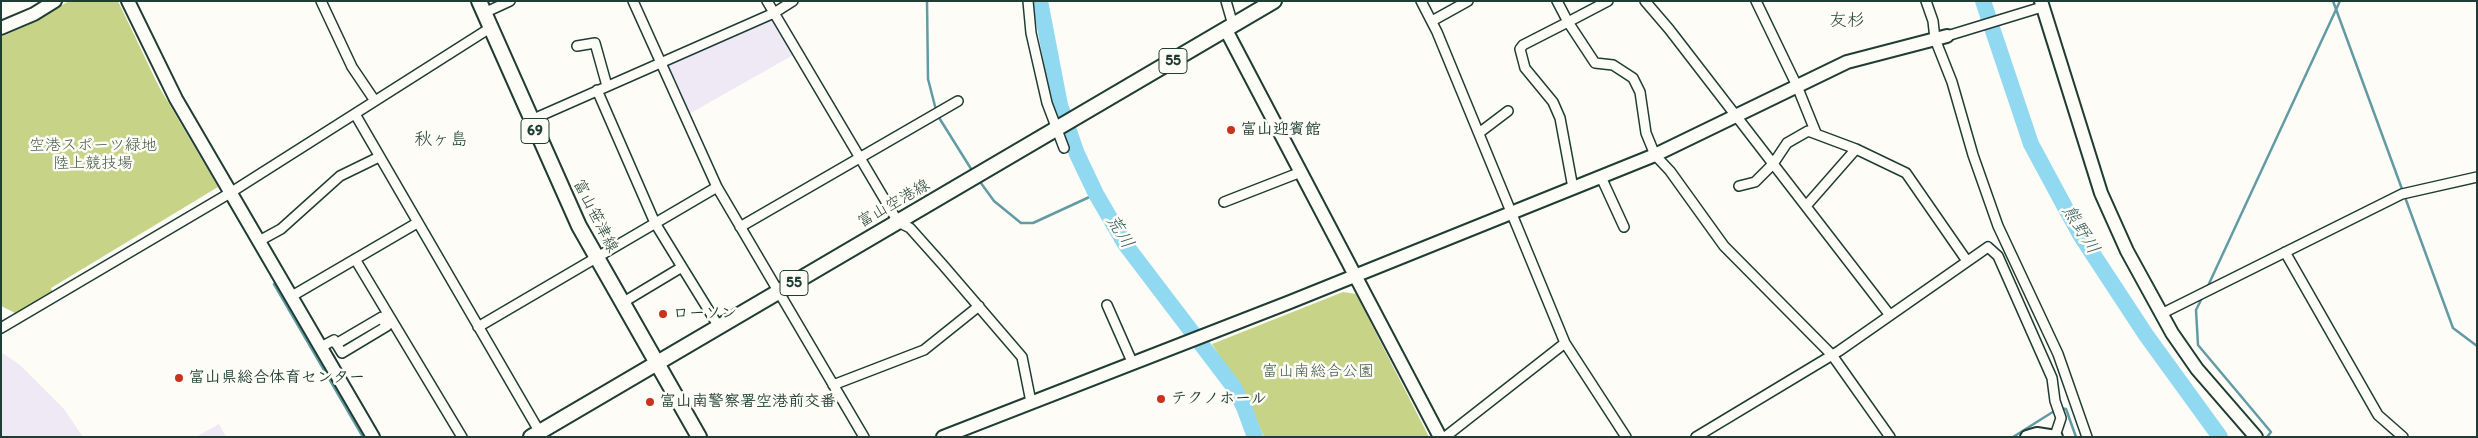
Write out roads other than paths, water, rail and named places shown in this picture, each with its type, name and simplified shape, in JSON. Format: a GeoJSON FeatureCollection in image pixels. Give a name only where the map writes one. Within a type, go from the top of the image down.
{"type":"FeatureCollection","features":[{"type":"Feature","properties":{"kind":"main road","name":"富山空港線"},"geometry":{"type":"LineString","coordinates":[[538,435],[1274,1]]}},
{"type":"Feature","properties":{"kind":"main road","name":"富山笹津線"},"geometry":{"type":"LineString","coordinates":[[482,7],[579,226],[699,437]]}},
{"type":"Feature","properties":{"kind":"street"},"geometry":{"type":"LineString","coordinates":[[1,28],[34,14],[55,1]]}},
{"type":"Feature","properties":{"kind":"street"},"geometry":{"type":"LineString","coordinates":[[128,1],[176,99],[373,437]]}},
{"type":"Feature","properties":{"kind":"street"},"geometry":{"type":"LineString","coordinates":[[321,1],[352,68],[374,101]]}},
{"type":"Feature","properties":{"kind":"street"},"geometry":{"type":"LineString","coordinates":[[482,7],[510,1]]}},
{"type":"Feature","properties":{"kind":"street"},"geometry":{"type":"LineString","coordinates":[[633,1],[716,187],[864,437]]}},
{"type":"Feature","properties":{"kind":"street"},"geometry":{"type":"LineString","coordinates":[[767,1],[898,222],[910,228],[1022,357],[1031,402]]}},
{"type":"Feature","properties":{"kind":"street"},"geometry":{"type":"LineString","coordinates":[[531,120],[774,12],[793,1]]}},
{"type":"Feature","properties":{"kind":"street"},"geometry":{"type":"LineString","coordinates":[[1028,1],[1030,33],[1056,129],[1064,148]]}},
{"type":"Feature","properties":{"kind":"street"},"geometry":{"type":"LineString","coordinates":[[1226,1],[1230,28],[1301,172],[1440,437]]}},
{"type":"Feature","properties":{"kind":"street"},"geometry":{"type":"LineString","coordinates":[[1421,1],[1432,21],[1565,343],[1626,437]]}},
{"type":"Feature","properties":{"kind":"street"},"geometry":{"type":"LineString","coordinates":[[1432,21],[1468,1]]}},
{"type":"Feature","properties":{"kind":"street"},"geometry":{"type":"LineString","coordinates":[[1557,1],[1568,22],[1595,63],[1613,65],[1633,78],[1640,92],[1646,134],[1655,155],[1670,171],[1724,246],[1832,355],[1890,437]]}},
{"type":"Feature","properties":{"kind":"street"},"geometry":{"type":"LineString","coordinates":[[1573,188],[1560,118],[1553,102],[1524,68],[1520,49],[1523,45],[1608,1]]}},
{"type":"Feature","properties":{"kind":"street"},"geometry":{"type":"LineString","coordinates":[[1645,1],[1669,28],[1735,117],[1889,314]]}},
{"type":"Feature","properties":{"kind":"street"},"geometry":{"type":"LineString","coordinates":[[1756,1],[1797,86],[1816,134]]}},
{"type":"Feature","properties":{"kind":"street"},"geometry":{"type":"LineString","coordinates":[[1926,1],[1941,38],[1973,155],[1998,226],[2058,354],[2087,437]]}},
{"type":"Feature","properties":{"kind":"street"},"geometry":{"type":"LineString","coordinates":[[942,437],[1133,364],[1512,214],[1655,155],[1847,62],[1941,38],[2037,6],[2101,193],[2127,251],[2161,314],[2197,369],[2256,437]]}},
{"type":"Feature","properties":{"kind":"street"},"geometry":{"type":"LineString","coordinates":[[1,328],[230,193],[490,28]]}},
{"type":"Feature","properties":{"kind":"street"},"geometry":{"type":"LineString","coordinates":[[577,46],[595,44],[607,86]]}},
{"type":"Feature","properties":{"kind":"street"},"geometry":{"type":"LineString","coordinates":[[597,90],[655,223],[718,328]]}},
{"type":"Feature","properties":{"kind":"street"},"geometry":{"type":"LineString","coordinates":[[740,227],[958,101]]}},
{"type":"Feature","properties":{"kind":"street"},"geometry":{"type":"LineString","coordinates":[[1479,133],[1508,111]]}},
{"type":"Feature","properties":{"kind":"street"},"geometry":{"type":"LineString","coordinates":[[354,114],[478,327],[538,435]]}},
{"type":"Feature","properties":{"kind":"street"},"geometry":{"type":"LineString","coordinates":[[1739,186],[1755,182],[1773,164],[1787,143],[1808,131],[1856,149],[1906,173],[1967,261]]}},
{"type":"Feature","properties":{"kind":"street"},"geometry":{"type":"LineString","coordinates":[[1806,206],[1856,149]]}},
{"type":"Feature","properties":{"kind":"street"},"geometry":{"type":"LineString","coordinates":[[259,242],[281,229],[340,176],[380,157]]}},
{"type":"Feature","properties":{"kind":"street"},"geometry":{"type":"LineString","coordinates":[[1224,202],[1301,172]]}},
{"type":"Feature","properties":{"kind":"street"},"geometry":{"type":"LineString","coordinates":[[1601,177],[1624,227]]}},
{"type":"Feature","properties":{"kind":"street"},"geometry":{"type":"LineString","coordinates":[[2161,314],[2402,194],[2477,177]]}},
{"type":"Feature","properties":{"kind":"street"},"geometry":{"type":"LineString","coordinates":[[478,327],[716,187]]}},
{"type":"Feature","properties":{"kind":"street"},"geometry":{"type":"LineString","coordinates":[[292,296],[417,223]]}},
{"type":"Feature","properties":{"kind":"street"},"geometry":{"type":"LineString","coordinates":[[1696,437],[1832,355],[1988,247],[1998,256],[2052,378],[2055,402],[2061,418],[2055,436],[2037,434],[2027,437]]}},
{"type":"Feature","properties":{"kind":"street"},"geometry":{"type":"LineString","coordinates":[[2285,252],[2378,415],[2403,437]]}},
{"type":"Feature","properties":{"kind":"street"},"geometry":{"type":"LineString","coordinates":[[356,259],[387,320],[462,437]]}},
{"type":"Feature","properties":{"kind":"street"},"geometry":{"type":"LineString","coordinates":[[622,303],[682,267]]}},
{"type":"Feature","properties":{"kind":"street"},"geometry":{"type":"LineString","coordinates":[[1107,305],[1133,364]]}},
{"type":"Feature","properties":{"kind":"street"},"geometry":{"type":"LineString","coordinates":[[833,385],[924,350],[979,306]]}},
{"type":"Feature","properties":{"kind":"street"},"geometry":{"type":"LineString","coordinates":[[322,347],[334,340],[342,353],[387,326],[387,320]]}},
{"type":"Feature","properties":{"kind":"street"},"geometry":{"type":"LineString","coordinates":[[1445,437],[1565,343]]}},
{"type":"Feature","properties":{"kind":"waterway"},"geometry":{"type":"LineString","coordinates":[[927,1],[928,79],[936,110]]}},
{"type":"Feature","properties":{"kind":"waterway","name":"荒川"},"geometry":{"type":"LineString","coordinates":[[1040,1],[1060,105],[1077,154],[1096,194],[1125,244],[1233,386],[1244,407],[1255,437]]}},
{"type":"Feature","properties":{"kind":"waterway","name":"熊野川"},"geometry":{"type":"LineString","coordinates":[[1983,1],[2031,144],[2066,209],[2081,236],[2146,335],[2220,437]]}},
{"type":"Feature","properties":{"kind":"waterway"},"geometry":{"type":"LineString","coordinates":[[2333,1],[2453,328],[2477,346]]}},
{"type":"Feature","properties":{"kind":"waterway"},"geometry":{"type":"LineString","coordinates":[[2207,288],[2340,1]]}},
{"type":"Feature","properties":{"kind":"waterway"},"geometry":{"type":"LineString","coordinates":[[938,116],[973,172]]}},
{"type":"Feature","properties":{"kind":"waterway"},"geometry":{"type":"LineString","coordinates":[[978,179],[994,201],[1021,223],[1033,223],[1096,194]]}},
{"type":"Feature","properties":{"kind":"waterway"},"geometry":{"type":"LineString","coordinates":[[274,284],[363,437]]}},
{"type":"Feature","properties":{"kind":"waterway"},"geometry":{"type":"LineString","coordinates":[[2202,298],[2196,310],[2198,345],[2271,432],[2267,437]]}},
{"type":"Feature","properties":{"kind":"waterway"},"geometry":{"type":"LineString","coordinates":[[2013,437],[2059,408],[2066,409],[2076,437]]}},
{"type":"Feature","properties":{"kind":"place","name":"富山迎賓館"},"geometry":{"type":"Point","coordinates":[1231,130]}},
{"type":"Feature","properties":{"kind":"place","name":"ローソン"},"geometry":{"type":"Point","coordinates":[663,314]}},
{"type":"Feature","properties":{"kind":"place","name":"富山県総合体育センター"},"geometry":{"type":"Point","coordinates":[179,378]}},
{"type":"Feature","properties":{"kind":"place","name":"テクノホール"},"geometry":{"type":"Point","coordinates":[1161,399]}},
{"type":"Feature","properties":{"kind":"place","name":"富山南警察署空港前交番"},"geometry":{"type":"Point","coordinates":[650,402]}},
{"type":"Feature","properties":{"kind":"district","name":"友杉"},"geometry":{"type":"Point","coordinates":[1847,21]}},
{"type":"Feature","properties":{"kind":"district","name":"秋ヶ島"},"geometry":{"type":"Point","coordinates":[441,140]}},
{"type":"Feature","properties":{"kind":"park label","name":"空港スポーツ緑地 陸上競技場"},"geometry":{"type":"Point","coordinates":[93,155]}},
{"type":"Feature","properties":{"kind":"park label","name":"富山南総合公園"},"geometry":{"type":"Point","coordinates":[1318,372]}}]}
